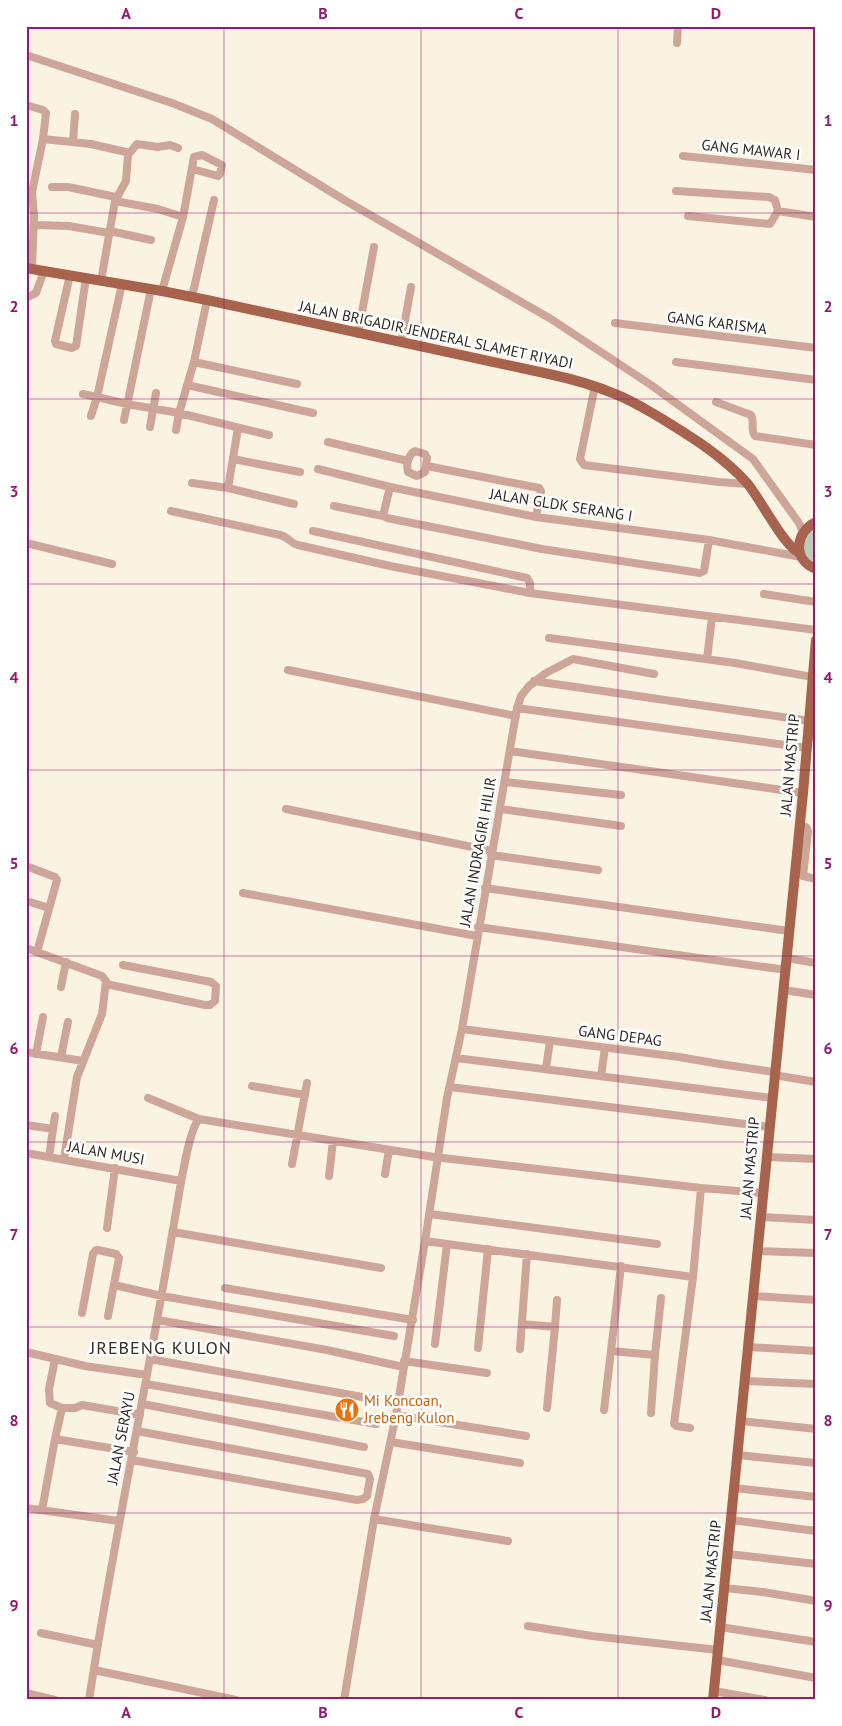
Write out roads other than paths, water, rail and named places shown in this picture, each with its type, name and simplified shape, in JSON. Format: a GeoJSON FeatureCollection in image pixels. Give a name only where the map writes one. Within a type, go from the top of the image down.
{"type":"FeatureCollection","features":[{"type":"Feature","properties":{"kind":"main road","name":"JALAN BRIGADIR JENDERAL SLAMET RIYADI"},"geometry":{"type":"LineString","coordinates":[[29,269],[101,280],[207,300],[550,374],[595,386],[634,403],[686,434],[719,458],[760,499],[784,538],[801,555],[806,563],[815,570]]}},
{"type":"Feature","properties":{"kind":"main road"},"geometry":{"type":"LineString","coordinates":[[801,555],[801,536],[808,526],[816,524]]}},
{"type":"Feature","properties":{"kind":"main road"},"geometry":{"type":"LineString","coordinates":[[784,538],[801,536]]}},
{"type":"Feature","properties":{"kind":"main road","name":"JALAN MASTRIP"},"geometry":{"type":"LineString","coordinates":[[714,1695],[744,1381],[762,1217],[774,1073],[790,930],[799,875],[799,826],[807,748],[812,737],[810,721],[813,708],[812,677],[816,640]]}},
{"type":"Feature","properties":{"kind":"street"},"geometry":{"type":"LineString","coordinates":[[677,43],[678,26]]}},
{"type":"Feature","properties":{"kind":"street"},"geometry":{"type":"LineString","coordinates":[[26,55],[172,103],[212,119],[346,201],[551,319],[651,385],[753,459],[798,522],[801,536]]}},
{"type":"Feature","properties":{"kind":"street"},"geometry":{"type":"LineString","coordinates":[[26,105],[45,111],[43,139],[29,192],[34,225],[29,269]]}},
{"type":"Feature","properties":{"kind":"street"},"geometry":{"type":"LineString","coordinates":[[73,142],[75,114]]}},
{"type":"Feature","properties":{"kind":"street"},"geometry":{"type":"LineString","coordinates":[[43,139],[73,142],[126,152],[128,155]]}},
{"type":"Feature","properties":{"kind":"street"},"geometry":{"type":"LineString","coordinates":[[101,280],[115,199],[126,181],[128,155],[136,144],[140,143],[158,147],[170,146],[178,148]]}},
{"type":"Feature","properties":{"kind":"street","name":"GANG MAWAR I"},"geometry":{"type":"LineString","coordinates":[[684,156],[816,170]]}},
{"type":"Feature","properties":{"kind":"street"},"geometry":{"type":"LineString","coordinates":[[124,420],[156,290],[182,217],[192,169]]}},
{"type":"Feature","properties":{"kind":"street"},"geometry":{"type":"LineString","coordinates":[[52,187],[68,187],[182,217]]}},
{"type":"Feature","properties":{"kind":"street"},"geometry":{"type":"LineString","coordinates":[[676,190],[769,197],[775,200],[778,211],[770,224],[688,216]]}},
{"type":"Feature","properties":{"kind":"street"},"geometry":{"type":"LineString","coordinates":[[192,297],[214,200]]}},
{"type":"Feature","properties":{"kind":"street"},"geometry":{"type":"LineString","coordinates":[[778,211],[816,217]]}},
{"type":"Feature","properties":{"kind":"street"},"geometry":{"type":"LineString","coordinates":[[34,225],[69,226],[150,240]]}},
{"type":"Feature","properties":{"kind":"street"},"geometry":{"type":"LineString","coordinates":[[358,334],[374,247]]}},
{"type":"Feature","properties":{"kind":"street"},"geometry":{"type":"LineString","coordinates":[[26,298],[36,293],[44,271]]}},
{"type":"Feature","properties":{"kind":"street"},"geometry":{"type":"LineString","coordinates":[[70,275],[55,341],[56,344],[72,348],[76,346],[86,278]]}},
{"type":"Feature","properties":{"kind":"street"},"geometry":{"type":"LineString","coordinates":[[91,416],[122,284]]}},
{"type":"Feature","properties":{"kind":"street"},"geometry":{"type":"LineString","coordinates":[[401,343],[411,287]]}},
{"type":"Feature","properties":{"kind":"street"},"geometry":{"type":"LineString","coordinates":[[176,430],[194,362],[207,300]]}},
{"type":"Feature","properties":{"kind":"street","name":"GANG KARISMA"},"geometry":{"type":"LineString","coordinates":[[614,323],[816,348]]}},
{"type":"Feature","properties":{"kind":"street"},"geometry":{"type":"LineString","coordinates":[[194,362],[297,384]]}},
{"type":"Feature","properties":{"kind":"street"},"geometry":{"type":"LineString","coordinates":[[676,362],[816,380]]}},
{"type":"Feature","properties":{"kind":"street"},"geometry":{"type":"LineString","coordinates":[[187,385],[313,413]]}},
{"type":"Feature","properties":{"kind":"street"},"geometry":{"type":"LineString","coordinates":[[595,386],[580,459],[584,465],[747,484]]}},
{"type":"Feature","properties":{"kind":"street"},"geometry":{"type":"LineString","coordinates":[[150,427],[156,393]]}},
{"type":"Feature","properties":{"kind":"street"},"geometry":{"type":"LineString","coordinates":[[83,394],[179,413],[268,435]]}},
{"type":"Feature","properties":{"kind":"street"},"geometry":{"type":"LineString","coordinates":[[716,402],[751,415],[753,418],[752,432],[755,436],[816,445]]}},
{"type":"Feature","properties":{"kind":"street"},"geometry":{"type":"LineString","coordinates":[[228,488],[238,428]]}},
{"type":"Feature","properties":{"kind":"street"},"geometry":{"type":"LineString","coordinates":[[328,442],[408,461]]}},
{"type":"Feature","properties":{"kind":"street"},"geometry":{"type":"LineString","coordinates":[[416,451],[425,454],[427,466],[425,472],[422,475],[412,475],[408,472],[408,461],[411,453],[416,451]]}},
{"type":"Feature","properties":{"kind":"street"},"geometry":{"type":"LineString","coordinates":[[233,459],[300,472]]}},
{"type":"Feature","properties":{"kind":"street"},"geometry":{"type":"LineString","coordinates":[[427,466],[539,488],[541,491],[536,517]]}},
{"type":"Feature","properties":{"kind":"street","name":"JALAN GLDK SERANG I"},"geometry":{"type":"LineString","coordinates":[[318,469],[390,487],[550,520],[709,540],[801,555]]}},
{"type":"Feature","properties":{"kind":"street"},"geometry":{"type":"LineString","coordinates":[[192,483],[228,488],[294,504]]}},
{"type":"Feature","properties":{"kind":"street"},"geometry":{"type":"LineString","coordinates":[[383,516],[390,487]]}},
{"type":"Feature","properties":{"kind":"street"},"geometry":{"type":"LineString","coordinates":[[334,506],[544,550],[700,573],[704,571],[709,540]]}},
{"type":"Feature","properties":{"kind":"street"},"geometry":{"type":"LineString","coordinates":[[172,511],[280,535],[289,538],[296,545],[390,566],[533,593],[816,630]]}},
{"type":"Feature","properties":{"kind":"street"},"geometry":{"type":"LineString","coordinates":[[815,570],[805,559],[801,545],[806,532],[816,524]]}},
{"type":"Feature","properties":{"kind":"street"},"geometry":{"type":"LineString","coordinates":[[313,531],[527,578],[533,593]]}},
{"type":"Feature","properties":{"kind":"street"},"geometry":{"type":"LineString","coordinates":[[26,543],[112,564]]}},
{"type":"Feature","properties":{"kind":"street"},"geometry":{"type":"LineString","coordinates":[[390,566],[393,550]]}},
{"type":"Feature","properties":{"kind":"street"},"geometry":{"type":"LineString","coordinates":[[764,594],[816,602]]}},
{"type":"Feature","properties":{"kind":"street"},"geometry":{"type":"LineString","coordinates":[[707,659],[712,617]]}},
{"type":"Feature","properties":{"kind":"street"},"geometry":{"type":"LineString","coordinates":[[549,638],[707,659],[812,677]]}},
{"type":"Feature","properties":{"kind":"street","name":"JALAN INDRAGIRI HILIR"},"geometry":{"type":"LineString","coordinates":[[344,1700],[374,1518],[396,1415],[400,1365],[408,1319],[430,1214],[434,1157],[462,1029],[473,935],[478,927],[490,851],[501,810],[510,751],[513,714],[525,691],[534,681],[573,659],[654,674]]}},
{"type":"Feature","properties":{"kind":"street"},"geometry":{"type":"LineString","coordinates":[[288,670],[513,714],[807,748]]}},
{"type":"Feature","properties":{"kind":"street"},"geometry":{"type":"LineString","coordinates":[[534,681],[810,721]]}},
{"type":"Feature","properties":{"kind":"street"},"geometry":{"type":"LineString","coordinates":[[510,751],[803,793]]}},
{"type":"Feature","properties":{"kind":"street"},"geometry":{"type":"LineString","coordinates":[[505,782],[621,795]]}},
{"type":"Feature","properties":{"kind":"street"},"geometry":{"type":"LineString","coordinates":[[286,810],[490,851],[598,870]]}},
{"type":"Feature","properties":{"kind":"street"},"geometry":{"type":"LineString","coordinates":[[501,810],[621,826]]}},
{"type":"Feature","properties":{"kind":"street"},"geometry":{"type":"LineString","coordinates":[[26,866],[55,877],[57,882],[37,952]]}},
{"type":"Feature","properties":{"kind":"street"},"geometry":{"type":"LineString","coordinates":[[799,875],[804,878],[816,879]]}},
{"type":"Feature","properties":{"kind":"street"},"geometry":{"type":"LineString","coordinates":[[485,888],[790,930]]}},
{"type":"Feature","properties":{"kind":"street"},"geometry":{"type":"LineString","coordinates":[[243,893],[473,935]]}},
{"type":"Feature","properties":{"kind":"street"},"geometry":{"type":"LineString","coordinates":[[30,902],[49,908]]}},
{"type":"Feature","properties":{"kind":"street"},"geometry":{"type":"LineString","coordinates":[[478,927],[786,970]]}},
{"type":"Feature","properties":{"kind":"street"},"geometry":{"type":"LineString","coordinates":[[26,948],[102,976],[106,984],[102,1014],[77,1077],[64,1159]]}},
{"type":"Feature","properties":{"kind":"street"},"geometry":{"type":"LineString","coordinates":[[787,958],[816,963]]}},
{"type":"Feature","properties":{"kind":"street"},"geometry":{"type":"LineString","coordinates":[[61,986],[66,962]]}},
{"type":"Feature","properties":{"kind":"street"},"geometry":{"type":"LineString","coordinates":[[106,984],[205,1005],[210,1005],[215,1001],[216,986],[211,982],[123,965]]}},
{"type":"Feature","properties":{"kind":"street"},"geometry":{"type":"LineString","coordinates":[[784,990],[816,995]]}},
{"type":"Feature","properties":{"kind":"street"},"geometry":{"type":"LineString","coordinates":[[36,1054],[43,1017]]}},
{"type":"Feature","properties":{"kind":"street"},"geometry":{"type":"LineString","coordinates":[[61,1057],[68,1022]]}},
{"type":"Feature","properties":{"kind":"street","name":"GANG DEPAG"},"geometry":{"type":"LineString","coordinates":[[462,1029],[679,1056],[816,1082]]}},
{"type":"Feature","properties":{"kind":"street"},"geometry":{"type":"LineString","coordinates":[[546,1068],[550,1040]]}},
{"type":"Feature","properties":{"kind":"street"},"geometry":{"type":"LineString","coordinates":[[601,1076],[606,1048]]}},
{"type":"Feature","properties":{"kind":"street"},"geometry":{"type":"LineString","coordinates":[[26,1052],[83,1061]]}},
{"type":"Feature","properties":{"kind":"street"},"geometry":{"type":"LineString","coordinates":[[456,1058],[772,1098]]}},
{"type":"Feature","properties":{"kind":"street"},"geometry":{"type":"LineString","coordinates":[[292,1164],[307,1083]]}},
{"type":"Feature","properties":{"kind":"street"},"geometry":{"type":"LineString","coordinates":[[252,1086],[305,1095]]}},
{"type":"Feature","properties":{"kind":"street"},"geometry":{"type":"LineString","coordinates":[[450,1087],[769,1127]]}},
{"type":"Feature","properties":{"kind":"street"},"geometry":{"type":"LineString","coordinates":[[148,1098],[199,1119],[298,1136],[434,1157],[701,1188],[763,1193]]}},
{"type":"Feature","properties":{"kind":"street"},"geometry":{"type":"LineString","coordinates":[[49,1157],[55,1116]]}},
{"type":"Feature","properties":{"kind":"street","name":"JALAN SERAYU"},"geometry":{"type":"LineString","coordinates":[[90,1700],[119,1521],[143,1404],[181,1181],[194,1127],[199,1119]]}},
{"type":"Feature","properties":{"kind":"street"},"geometry":{"type":"LineString","coordinates":[[26,1125],[53,1129]]}},
{"type":"Feature","properties":{"kind":"street"},"geometry":{"type":"LineString","coordinates":[[328,1176],[333,1141]]}},
{"type":"Feature","properties":{"kind":"street"},"geometry":{"type":"LineString","coordinates":[[385,1174],[390,1150]]}},
{"type":"Feature","properties":{"kind":"street","name":"JALAN MUSI"},"geometry":{"type":"LineString","coordinates":[[26,1153],[181,1181]]}},
{"type":"Feature","properties":{"kind":"street"},"geometry":{"type":"LineString","coordinates":[[766,1157],[816,1159]]}},
{"type":"Feature","properties":{"kind":"street"},"geometry":{"type":"LineString","coordinates":[[107,1228],[115,1168]]}},
{"type":"Feature","properties":{"kind":"street"},"geometry":{"type":"LineString","coordinates":[[690,1428],[674,1424],[693,1277],[701,1188]]}},
{"type":"Feature","properties":{"kind":"street"},"geometry":{"type":"LineString","coordinates":[[430,1214],[657,1244]]}},
{"type":"Feature","properties":{"kind":"street"},"geometry":{"type":"LineString","coordinates":[[762,1217],[816,1220]]}},
{"type":"Feature","properties":{"kind":"street"},"geometry":{"type":"LineString","coordinates":[[173,1232],[381,1268]]}},
{"type":"Feature","properties":{"kind":"street"},"geometry":{"type":"LineString","coordinates":[[425,1242],[621,1266],[693,1277]]}},
{"type":"Feature","properties":{"kind":"street"},"geometry":{"type":"LineString","coordinates":[[435,1344],[446,1244]]}},
{"type":"Feature","properties":{"kind":"street"},"geometry":{"type":"LineString","coordinates":[[478,1348],[488,1249]]}},
{"type":"Feature","properties":{"kind":"street"},"geometry":{"type":"LineString","coordinates":[[82,1312],[93,1254],[96,1250],[116,1254],[120,1258],[108,1316]]}},
{"type":"Feature","properties":{"kind":"street"},"geometry":{"type":"LineString","coordinates":[[757,1252],[816,1253]]}},
{"type":"Feature","properties":{"kind":"street"},"geometry":{"type":"LineString","coordinates":[[520,1349],[527,1254]]}},
{"type":"Feature","properties":{"kind":"street"},"geometry":{"type":"LineString","coordinates":[[604,1410],[621,1266]]}},
{"type":"Feature","properties":{"kind":"street"},"geometry":{"type":"LineString","coordinates":[[114,1285],[162,1296],[394,1336]]}},
{"type":"Feature","properties":{"kind":"street"},"geometry":{"type":"LineString","coordinates":[[225,1288],[408,1319]]}},
{"type":"Feature","properties":{"kind":"street"},"geometry":{"type":"LineString","coordinates":[[753,1296],[816,1300]]}},
{"type":"Feature","properties":{"kind":"street"},"geometry":{"type":"LineString","coordinates":[[651,1413],[661,1298]]}},
{"type":"Feature","properties":{"kind":"street"},"geometry":{"type":"LineString","coordinates":[[547,1408],[557,1300]]}},
{"type":"Feature","properties":{"kind":"street"},"geometry":{"type":"LineString","coordinates":[[158,1320],[400,1365],[487,1373]]}},
{"type":"Feature","properties":{"kind":"street"},"geometry":{"type":"LineString","coordinates":[[522,1324],[554,1328]]}},
{"type":"Feature","properties":{"kind":"street"},"geometry":{"type":"LineString","coordinates":[[748,1347],[816,1351]]}},
{"type":"Feature","properties":{"kind":"street"},"geometry":{"type":"LineString","coordinates":[[611,1351],[655,1356]]}},
{"type":"Feature","properties":{"kind":"street"},"geometry":{"type":"LineString","coordinates":[[26,1352],[85,1366],[147,1375]]}},
{"type":"Feature","properties":{"kind":"street"},"geometry":{"type":"LineString","coordinates":[[150,1358],[368,1398]]}},
{"type":"Feature","properties":{"kind":"street"},"geometry":{"type":"LineString","coordinates":[[55,1359],[49,1390],[50,1403],[62,1408],[75,1408],[82,1405],[140,1414]]}},
{"type":"Feature","properties":{"kind":"street"},"geometry":{"type":"LineString","coordinates":[[744,1381],[816,1384]]}},
{"type":"Feature","properties":{"kind":"street"},"geometry":{"type":"LineString","coordinates":[[146,1384],[376,1424]]}},
{"type":"Feature","properties":{"kind":"street"},"geometry":{"type":"LineString","coordinates":[[398,1399],[421,1402]]}},
{"type":"Feature","properties":{"kind":"street"},"geometry":{"type":"LineString","coordinates":[[143,1404],[364,1447]]}},
{"type":"Feature","properties":{"kind":"street"},"geometry":{"type":"LineString","coordinates":[[42,1510],[62,1408]]}},
{"type":"Feature","properties":{"kind":"street"},"geometry":{"type":"LineString","coordinates":[[396,1415],[526,1436]]}},
{"type":"Feature","properties":{"kind":"street"},"geometry":{"type":"LineString","coordinates":[[741,1421],[816,1429]]}},
{"type":"Feature","properties":{"kind":"street"},"geometry":{"type":"LineString","coordinates":[[132,1460],[357,1500],[367,1496],[370,1479],[368,1474],[138,1431]]}},
{"type":"Feature","properties":{"kind":"street"},"geometry":{"type":"LineString","coordinates":[[55,1439],[134,1452]]}},
{"type":"Feature","properties":{"kind":"street"},"geometry":{"type":"LineString","coordinates":[[390,1442],[520,1463]]}},
{"type":"Feature","properties":{"kind":"street"},"geometry":{"type":"LineString","coordinates":[[738,1455],[816,1463]]}},
{"type":"Feature","properties":{"kind":"street"},"geometry":{"type":"LineString","coordinates":[[734,1488],[816,1497]]}},
{"type":"Feature","properties":{"kind":"street"},"geometry":{"type":"LineString","coordinates":[[26,1508],[119,1521]]}},
{"type":"Feature","properties":{"kind":"street"},"geometry":{"type":"LineString","coordinates":[[374,1518],[508,1541]]}},
{"type":"Feature","properties":{"kind":"street"},"geometry":{"type":"LineString","coordinates":[[731,1520],[816,1531]]}},
{"type":"Feature","properties":{"kind":"street"},"geometry":{"type":"LineString","coordinates":[[728,1554],[816,1564]]}},
{"type":"Feature","properties":{"kind":"street"},"geometry":{"type":"LineString","coordinates":[[724,1588],[816,1601]]}},
{"type":"Feature","properties":{"kind":"street"},"geometry":{"type":"LineString","coordinates":[[528,1626],[718,1655],[816,1678]]}},
{"type":"Feature","properties":{"kind":"street"},"geometry":{"type":"LineString","coordinates":[[720,1626],[816,1642]]}},
{"type":"Feature","properties":{"kind":"street"},"geometry":{"type":"LineString","coordinates":[[41,1633],[98,1645]]}},
{"type":"Feature","properties":{"kind":"street"},"geometry":{"type":"LineString","coordinates":[[94,1670],[236,1700]]}},
{"type":"Feature","properties":{"kind":"street"},"geometry":{"type":"LineString","coordinates":[[26,1693],[55,1700]]}},
{"type":"Feature","properties":{"kind":"street"},"geometry":{"type":"LineString","coordinates":[[714,1695],[765,1700]]}},
{"type":"Feature","properties":{"kind":"place","name":"Mi Koncoan, Jrebeng Kulon"},"geometry":{"type":"Point","coordinates":[347,1410]}},
{"type":"Feature","properties":{"kind":"district","name":"JREBENG KULON"},"geometry":{"type":"Point","coordinates":[161,1348]}}]}
